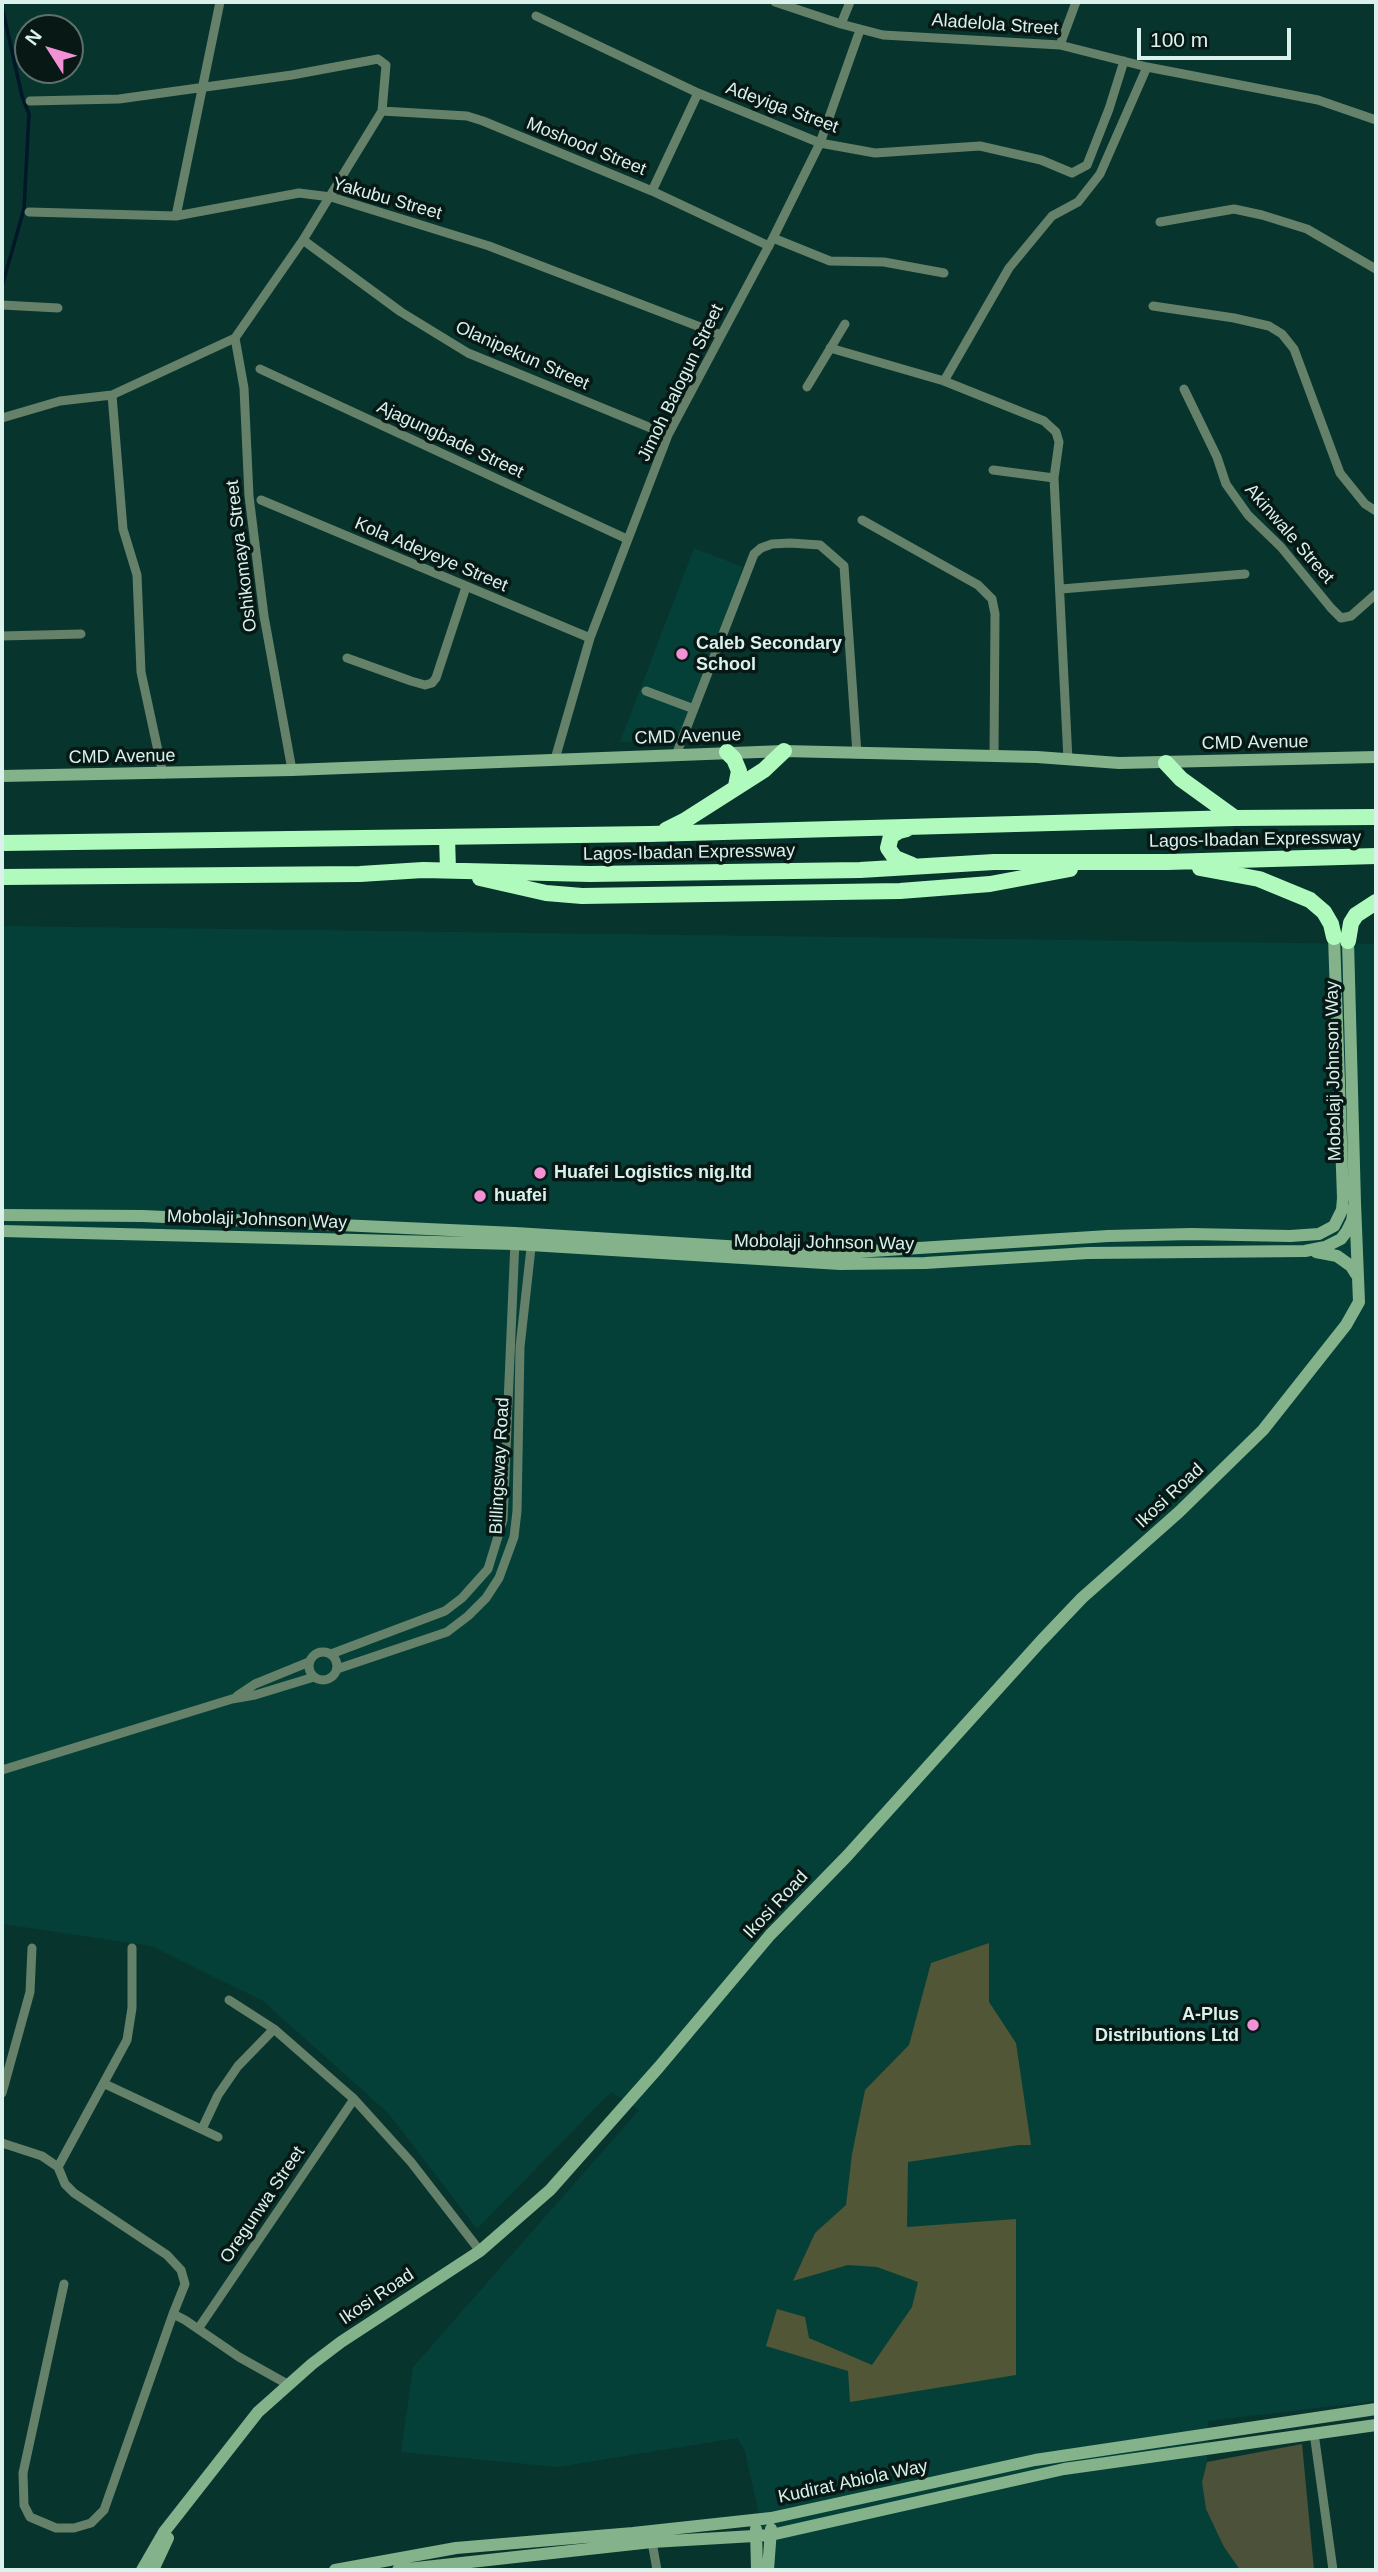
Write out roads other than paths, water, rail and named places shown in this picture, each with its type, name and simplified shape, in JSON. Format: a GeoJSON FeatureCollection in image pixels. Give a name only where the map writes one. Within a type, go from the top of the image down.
{"type":"FeatureCollection","features":[{"type":"Feature","properties":{"kind":"highway"},"geometry":{"type":"LineString","coordinates":[[650,834],[670,829],[684,821],[764,770],[784,751]]}},
{"type":"Feature","properties":{"kind":"highway"},"geometry":{"type":"LineString","coordinates":[[727,752],[739,771],[736,786]]}},
{"type":"Feature","properties":{"kind":"highway"},"geometry":{"type":"LineString","coordinates":[[1166,763],[1181,779],[1235,818]]}},
{"type":"Feature","properties":{"kind":"highway","name":"Lagos-Ibadan Expressway"},"geometry":{"type":"LineString","coordinates":[[2,843],[650,834],[1235,818],[1376,817]]}},
{"type":"Feature","properties":{"kind":"highway"},"geometry":{"type":"LineString","coordinates":[[912,866],[891,854],[888,842],[899,831],[927,826]]}},
{"type":"Feature","properties":{"kind":"highway"},"geometry":{"type":"LineString","coordinates":[[447,836],[448,870]]}},
{"type":"Feature","properties":{"kind":"highway","name":"Lagos-Ibadan Expressway"},"geometry":{"type":"LineString","coordinates":[[2,877],[360,874],[448,870],[590,874],[860,870],[994,862],[1167,862],[1376,856]]}},
{"type":"Feature","properties":{"kind":"highway"},"geometry":{"type":"LineString","coordinates":[[1167,862],[1259,879],[1287,888],[1310,900],[1324,912],[1341,939],[1356,915],[1376,902]]}},
{"type":"Feature","properties":{"kind":"highway"},"geometry":{"type":"LineString","coordinates":[[466,871],[474,877],[547,893],[595,895],[900,891],[1003,882],[1066,871],[1088,863]]}},
{"type":"Feature","properties":{"kind":"street"},"geometry":{"type":"LineString","coordinates":[[176,216],[220,2]]}},
{"type":"Feature","properties":{"kind":"street","name":"Aladelola Street"},"geometry":{"type":"LineString","coordinates":[[775,2],[860,30],[899,37],[922,36],[1060,45],[1147,67],[1318,100],[1376,120]]}},
{"type":"Feature","properties":{"kind":"street"},"geometry":{"type":"LineString","coordinates":[[841,24],[850,2]]}},
{"type":"Feature","properties":{"kind":"street"},"geometry":{"type":"LineString","coordinates":[[1060,45],[1076,2]]}},
{"type":"Feature","properties":{"kind":"street","name":"Adeyiga Street"},"geometry":{"type":"LineString","coordinates":[[536,16],[698,93],[820,143],[875,153],[980,146],[1041,160],[1072,173],[1087,164],[1109,109],[1124,61]]}},
{"type":"Feature","properties":{"kind":"street","name":"Jimoh Balogun Street"},"geometry":{"type":"LineString","coordinates":[[555,760],[590,638],[668,435],[771,242],[820,143],[860,30]]}},
{"type":"Feature","properties":{"kind":"street"},"geometry":{"type":"LineString","coordinates":[[2,418],[60,401],[112,394],[235,338],[331,197],[382,111],[386,65],[378,59],[292,75],[119,99],[30,101]]}},
{"type":"Feature","properties":{"kind":"street"},"geometry":{"type":"LineString","coordinates":[[944,381],[1009,268],[1052,216],[1078,202],[1100,174],[1147,67]]}},
{"type":"Feature","properties":{"kind":"street"},"geometry":{"type":"LineString","coordinates":[[652,191],[698,93]]}},
{"type":"Feature","properties":{"kind":"street","name":"Moshood Street"},"geometry":{"type":"LineString","coordinates":[[382,111],[467,117],[483,121],[771,242],[830,261],[884,262],[944,272]]}},
{"type":"Feature","properties":{"kind":"street","name":"Yakubu Street"},"geometry":{"type":"LineString","coordinates":[[29,212],[176,216],[299,193],[331,197],[489,246],[721,335]]}},
{"type":"Feature","properties":{"kind":"street"},"geometry":{"type":"LineString","coordinates":[[1160,222],[1234,209],[1262,215],[1307,229],[1351,252],[1376,269]]}},
{"type":"Feature","properties":{"kind":"street","name":"Olanipekun Street"},"geometry":{"type":"LineString","coordinates":[[303,240],[401,312],[468,353],[668,435]]}},
{"type":"Feature","properties":{"kind":"street"},"geometry":{"type":"LineString","coordinates":[[2,305],[58,308]]}},
{"type":"Feature","properties":{"kind":"street"},"geometry":{"type":"LineString","coordinates":[[1153,306],[1234,318],[1269,327],[1282,334],[1294,349],[1340,473],[1365,504],[1376,511]]}},
{"type":"Feature","properties":{"kind":"street"},"geometry":{"type":"LineString","coordinates":[[807,387],[845,324]]}},
{"type":"Feature","properties":{"kind":"street","name":"Oshikomaya Street"},"geometry":{"type":"LineString","coordinates":[[235,338],[244,388],[249,496],[264,617],[292,770]]}},
{"type":"Feature","properties":{"kind":"street"},"geometry":{"type":"LineString","coordinates":[[830,348],[944,381],[1045,421],[1056,432],[1059,442],[1054,478],[1068,760]]}},
{"type":"Feature","properties":{"kind":"street","name":"Ajagungbade Street"},"geometry":{"type":"LineString","coordinates":[[260,369],[626,539]]}},
{"type":"Feature","properties":{"kind":"street","name":"Akinwale Street"},"geometry":{"type":"LineString","coordinates":[[1184,389],[1217,457],[1226,484],[1248,515],[1281,547],[1331,608],[1341,618],[1351,617],[1376,594]]}},
{"type":"Feature","properties":{"kind":"street"},"geometry":{"type":"LineString","coordinates":[[112,394],[123,529],[137,575],[141,672],[163,774]]}},
{"type":"Feature","properties":{"kind":"street"},"geometry":{"type":"LineString","coordinates":[[993,470],[1054,478]]}},
{"type":"Feature","properties":{"kind":"street","name":"Kola Adeyeye Street"},"geometry":{"type":"LineString","coordinates":[[261,500],[590,638]]}},
{"type":"Feature","properties":{"kind":"street"},"geometry":{"type":"LineString","coordinates":[[862,520],[978,586],[992,599],[995,614],[994,756]]}},
{"type":"Feature","properties":{"kind":"street"},"geometry":{"type":"LineString","coordinates":[[676,755],[754,554],[772,544],[820,545],[844,566],[857,754]]}},
{"type":"Feature","properties":{"kind":"street"},"geometry":{"type":"LineString","coordinates":[[1061,589],[1245,574]]}},
{"type":"Feature","properties":{"kind":"street"},"geometry":{"type":"LineString","coordinates":[[347,658],[411,681],[425,685],[432,683],[436,678],[466,587]]}},
{"type":"Feature","properties":{"kind":"street"},"geometry":{"type":"LineString","coordinates":[[2,636],[81,634]]}},
{"type":"Feature","properties":{"kind":"street"},"geometry":{"type":"LineString","coordinates":[[646,691],[694,709]]}},
{"type":"Feature","properties":{"kind":"street","name":"CMD Avenue"},"geometry":{"type":"LineString","coordinates":[[2,776],[292,770],[784,751],[994,756],[1119,763],[1376,757]]}},
{"type":"Feature","properties":{"kind":"street","name":"Mobolaji Johnson Way"},"geometry":{"type":"LineString","coordinates":[[1341,939],[1355,1203],[1349,1221]]}},
{"type":"Feature","properties":{"kind":"street","name":"Mobolaji Johnson Way"},"geometry":{"type":"LineString","coordinates":[[1341,939],[1343,1198],[1349,1221]]}},
{"type":"Feature","properties":{"kind":"street","name":"Mobolaji Johnson Way"},"geometry":{"type":"LineString","coordinates":[[2,1215],[143,1216],[532,1240],[840,1253],[1108,1236],[1290,1236],[1324,1233]]}},
{"type":"Feature","properties":{"kind":"street"},"geometry":{"type":"LineString","coordinates":[[1349,1221],[1324,1233],[1329,1245],[1356,1274]]}},
{"type":"Feature","properties":{"kind":"street"},"geometry":{"type":"LineString","coordinates":[[1329,1245],[1341,1239],[1349,1221]]}},
{"type":"Feature","properties":{"kind":"street","name":"Ikosi Road"},"geometry":{"type":"LineString","coordinates":[[142,2570],[164,2532],[258,2412],[341,2342],[481,2251],[550,2190],[770,1935],[847,1856],[1082,1598],[1179,1512],[1262,1430],[1350,1320],[1359,1302],[1349,1221]]}},
{"type":"Feature","properties":{"kind":"street","name":"Mobolaji Johnson Way"},"geometry":{"type":"LineString","coordinates":[[2,1231],[515,1239]]}},
{"type":"Feature","properties":{"kind":"street","name":"Billingsway Road"},"geometry":{"type":"LineString","coordinates":[[331,1654],[445,1611],[462,1598],[488,1569],[503,1520],[515,1239]]}},
{"type":"Feature","properties":{"kind":"street","name":"Mobolaji Johnson Way"},"geometry":{"type":"LineString","coordinates":[[532,1240],[840,1264],[925,1263],[1088,1253],[1305,1251],[1329,1245]]}},
{"type":"Feature","properties":{"kind":"street","name":"Billingsway Road"},"geometry":{"type":"LineString","coordinates":[[337,1669],[447,1632],[486,1598],[499,1578],[514,1537],[517,1511],[520,1347],[532,1240]]}},
{"type":"Feature","properties":{"kind":"street"},"geometry":{"type":"LineString","coordinates":[[1305,1251],[1338,1256]]}},
{"type":"Feature","properties":{"kind":"street"},"geometry":{"type":"LineString","coordinates":[[2,1770],[232,1699],[314,1677],[327,1679],[337,1669],[336,1661],[331,1654],[318,1652],[309,1662],[255,1684],[232,1699]]}},
{"type":"Feature","properties":{"kind":"street"},"geometry":{"type":"LineString","coordinates":[[309,1662],[309,1671],[314,1677]]}},
{"type":"Feature","properties":{"kind":"street"},"geometry":{"type":"LineString","coordinates":[[2,2093],[30,1993],[32,1948]]}},
{"type":"Feature","properties":{"kind":"street"},"geometry":{"type":"LineString","coordinates":[[58,2167],[127,2040],[132,2008],[132,1948]]}},
{"type":"Feature","properties":{"kind":"street"},"geometry":{"type":"LineString","coordinates":[[229,2000],[274,2029],[354,2099],[411,2162],[481,2251]]}},
{"type":"Feature","properties":{"kind":"street"},"geometry":{"type":"LineString","coordinates":[[202,2129],[218,2095],[238,2066],[274,2029]]}},
{"type":"Feature","properties":{"kind":"street"},"geometry":{"type":"LineString","coordinates":[[105,2084],[218,2137]]}},
{"type":"Feature","properties":{"kind":"street","name":"Oregunwa Street"},"geometry":{"type":"LineString","coordinates":[[198,2329],[354,2099]]}},
{"type":"Feature","properties":{"kind":"street"},"geometry":{"type":"LineString","coordinates":[[2,2143],[42,2156],[58,2167],[65,2184],[74,2193],[167,2255],[181,2270],[185,2284],[104,2510],[91,2523],[74,2528],[56,2528],[30,2516],[24,2505],[23,2473],[64,2284]]}},
{"type":"Feature","properties":{"kind":"street"},"geometry":{"type":"LineString","coordinates":[[173,2314],[239,2357],[289,2385]]}},
{"type":"Feature","properties":{"kind":"street","name":"Kudirat Abiola Way"},"geometry":{"type":"LineString","coordinates":[[335,2570],[456,2548],[771,2518],[1035,2460],[1376,2409]]}},
{"type":"Feature","properties":{"kind":"street","name":"Kudirat Abiola Way"},"geometry":{"type":"LineString","coordinates":[[398,2570],[652,2542],[772,2535],[1064,2469],[1376,2425]]}},
{"type":"Feature","properties":{"kind":"street"},"geometry":{"type":"LineString","coordinates":[[1314,2433],[1333,2570]]}},
{"type":"Feature","properties":{"kind":"street"},"geometry":{"type":"LineString","coordinates":[[768,2570],[771,2518]]}},
{"type":"Feature","properties":{"kind":"street"},"geometry":{"type":"LineString","coordinates":[[756,2519],[757,2570]]}},
{"type":"Feature","properties":{"kind":"street","name":"Ikosi Road"},"geometry":{"type":"LineString","coordinates":[[153,2570],[174,2522]]}},
{"type":"Feature","properties":{"kind":"street"},"geometry":{"type":"LineString","coordinates":[[652,2542],[657,2570]]}},
{"type":"Feature","properties":{"kind":"waterway"},"geometry":{"type":"LineString","coordinates":[[2,7],[22,96],[29,114],[24,209],[2,286]]}},
{"type":"Feature","properties":{"kind":"place","name":"Caleb Secondary School"},"geometry":{"type":"Point","coordinates":[682,654]}},
{"type":"Feature","properties":{"kind":"place","name":"Huafei Logistics nig.ltd"},"geometry":{"type":"Point","coordinates":[540,1173]}},
{"type":"Feature","properties":{"kind":"place","name":"huafei"},"geometry":{"type":"Point","coordinates":[480,1196]}},
{"type":"Feature","properties":{"kind":"place","name":"A-Plus Distributions Ltd"},"geometry":{"type":"Point","coordinates":[1253,2025]}}]}
